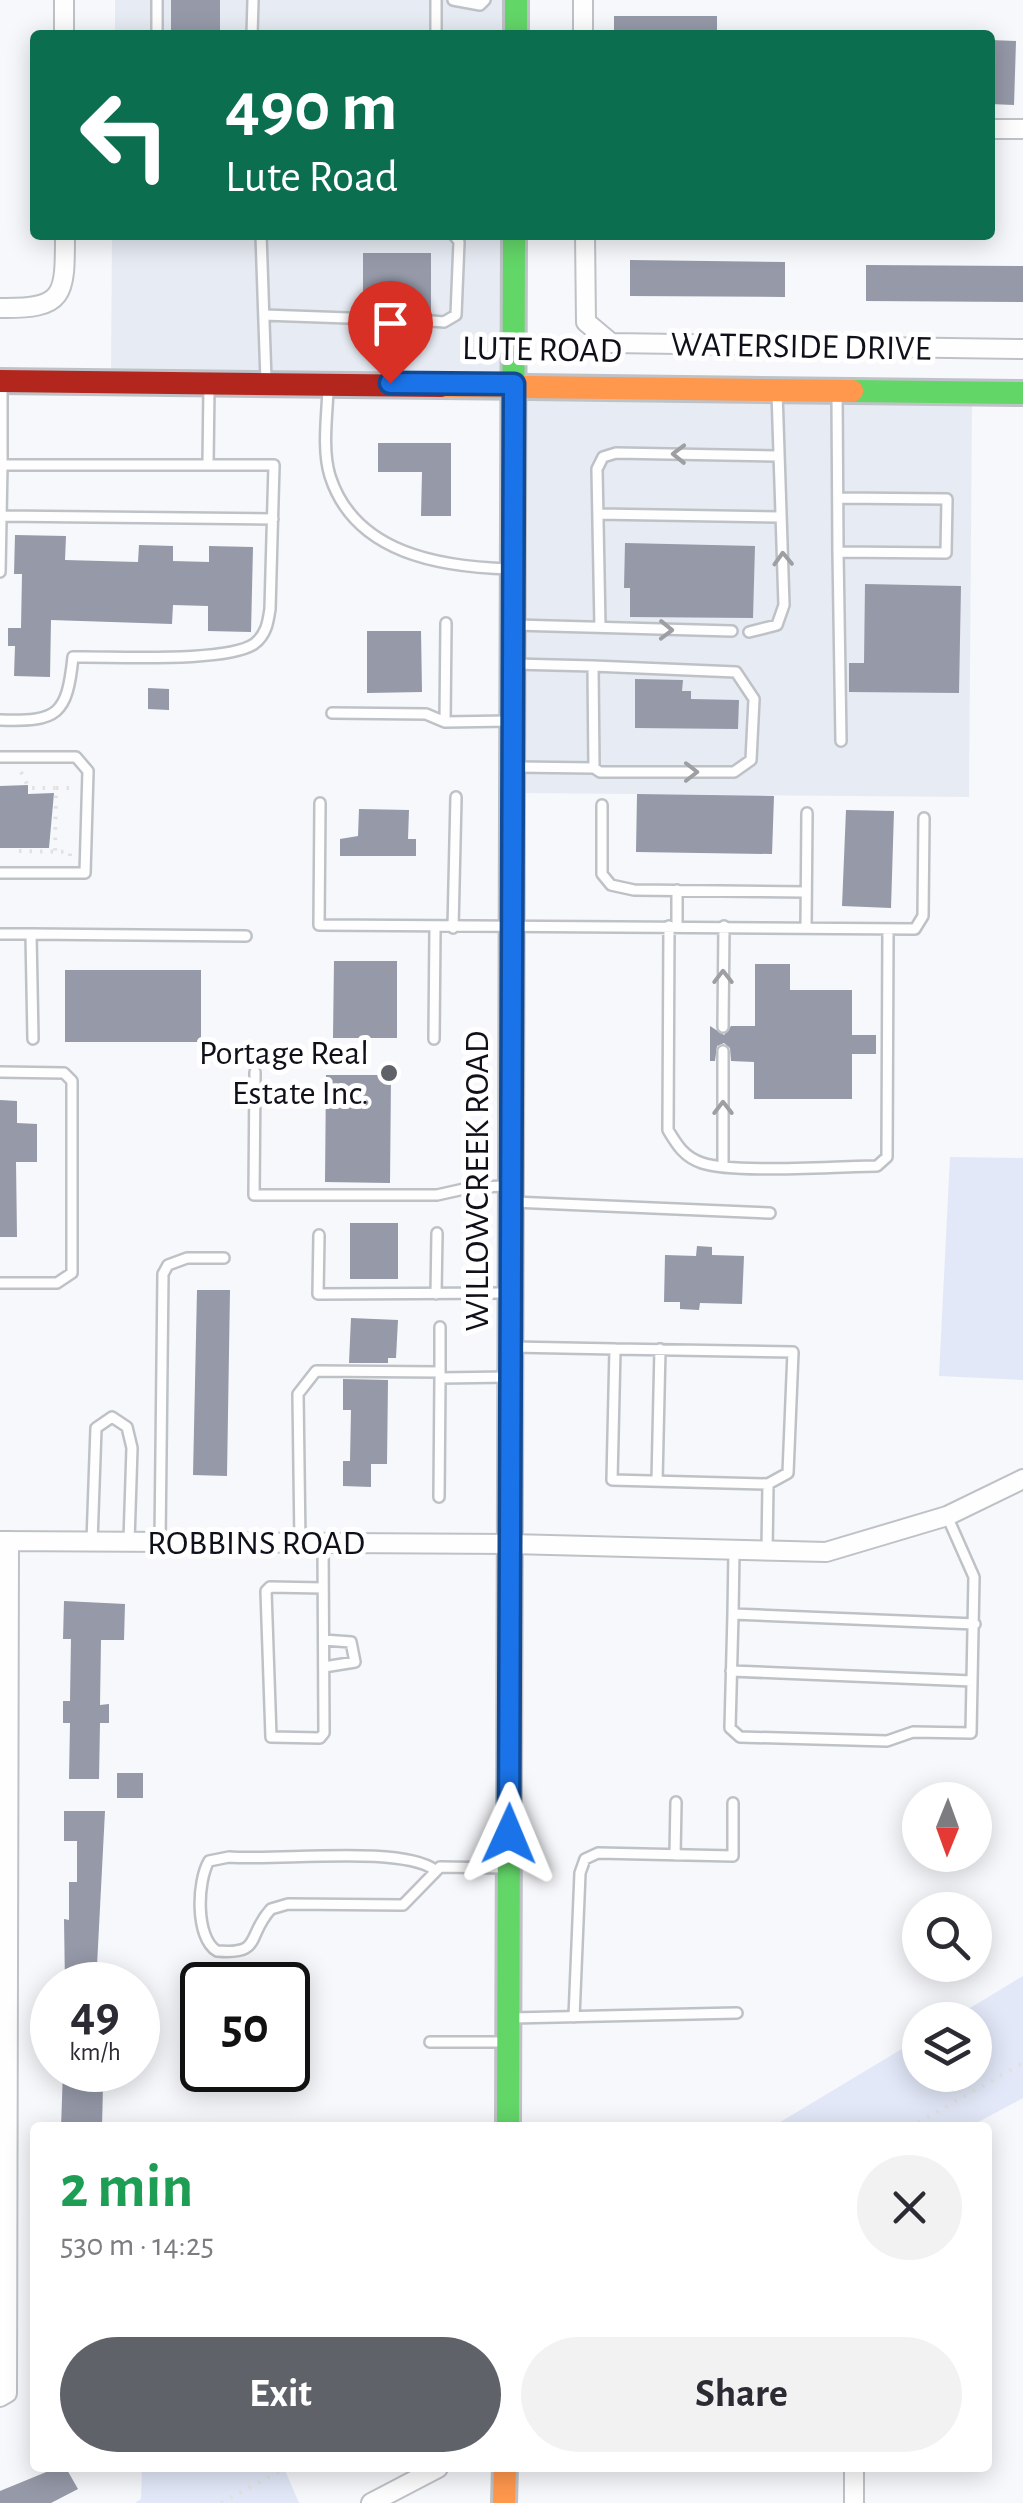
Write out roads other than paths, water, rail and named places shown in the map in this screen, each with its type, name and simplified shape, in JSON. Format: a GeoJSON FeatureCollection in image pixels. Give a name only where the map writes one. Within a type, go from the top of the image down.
{"type":"FeatureCollection","features":[{"type":"Feature","properties":{"kind":"main road"},"geometry":{"type":"LineString","coordinates":[[516,0],[516,30]]}},
{"type":"Feature","properties":{"kind":"main road","name":"WILLOWCREEK ROAD"},"geometry":{"type":"LineString","coordinates":[[508,2122],[514,240]]}},
{"type":"Feature","properties":{"kind":"main road","name":"LUTE ROAD"},"geometry":{"type":"LineString","coordinates":[[1,380],[1023,393]]}},
{"type":"Feature","properties":{"kind":"main road"},"geometry":{"type":"LineString","coordinates":[[504,2472],[504,2503]]}},
{"type":"Feature","properties":{"kind":"street"},"geometry":{"type":"LineString","coordinates":[[64,0],[64,30]]}},
{"type":"Feature","properties":{"kind":"street"},"geometry":{"type":"LineString","coordinates":[[583,0],[583,30]]}},
{"type":"Feature","properties":{"kind":"street"},"geometry":{"type":"LineString","coordinates":[[995,130],[1023,130]]}},
{"type":"Feature","properties":{"kind":"street"},"geometry":{"type":"LineString","coordinates":[[0,308],[40,308],[58,298],[65,282],[65,240]]}},
{"type":"Feature","properties":{"kind":"street","name":"WATERSIDE DRIVE"},"geometry":{"type":"LineString","coordinates":[[586,240],[586,322],[611,343],[1023,349]]}},
{"type":"Feature","properties":{"kind":"street","name":"ROBBINS ROAD"},"geometry":{"type":"LineString","coordinates":[[4,1541],[511,1544],[826,1552],[947,1516],[1023,1480]]}},
{"type":"Feature","properties":{"kind":"street"},"geometry":{"type":"LineString","coordinates":[[4,1541],[4,2395]]}},
{"type":"Feature","properties":{"kind":"street"},"geometry":{"type":"LineString","coordinates":[[370,2503],[430,2472]]}},
{"type":"Feature","properties":{"kind":"street"},"geometry":{"type":"LineString","coordinates":[[854,2472],[854,2503]]}},
{"type":"Feature","properties":{"kind":"lane"},"geometry":{"type":"LineString","coordinates":[[157,0],[158,30]]}},
{"type":"Feature","properties":{"kind":"lane"},"geometry":{"type":"LineString","coordinates":[[252,30],[253,0]]}},
{"type":"Feature","properties":{"kind":"lane"},"geometry":{"type":"LineString","coordinates":[[436,0],[436,30]]}},
{"type":"Feature","properties":{"kind":"lane"},"geometry":{"type":"LineString","coordinates":[[453,0],[480,5],[484,0]]}},
{"type":"Feature","properties":{"kind":"lane"},"geometry":{"type":"LineString","coordinates":[[261,240],[266,382]]}},
{"type":"Feature","properties":{"kind":"lane"},"geometry":{"type":"LineString","coordinates":[[432,321],[444,322],[456,315],[457,240]]}},
{"type":"Feature","properties":{"kind":"lane"},"geometry":{"type":"LineString","coordinates":[[264,316],[404,320]]}},
{"type":"Feature","properties":{"kind":"lane"},"geometry":{"type":"LineString","coordinates":[[0,572],[1,380]]}},
{"type":"Feature","properties":{"kind":"lane"},"geometry":{"type":"LineString","coordinates":[[208,464],[209,382]]}},
{"type":"Feature","properties":{"kind":"lane"},"geometry":{"type":"LineString","coordinates":[[328,383],[330,475],[348,508],[375,538],[454,567],[513,569]]}},
{"type":"Feature","properties":{"kind":"lane"},"geometry":{"type":"LineString","coordinates":[[749,632],[777,625],[784,605],[777,389]]}},
{"type":"Feature","properties":{"kind":"lane"},"geometry":{"type":"LineString","coordinates":[[837,390],[841,741]]}},
{"type":"Feature","properties":{"kind":"lane"},"geometry":{"type":"LineString","coordinates":[[600,627],[598,469],[603,458],[616,453],[777,456]]}},
{"type":"Feature","properties":{"kind":"lane"},"geometry":{"type":"LineString","coordinates":[[0,720],[34,721],[56,714],[70,693],[73,657],[218,654],[254,644],[268,625],[274,465],[2,464]]}},
{"type":"Feature","properties":{"kind":"lane"},"geometry":{"type":"LineString","coordinates":[[838,498],[947,499],[946,554],[838,552]]}},
{"type":"Feature","properties":{"kind":"lane"},"geometry":{"type":"LineString","coordinates":[[598,514],[780,517]]}},
{"type":"Feature","properties":{"kind":"lane"},"geometry":{"type":"LineString","coordinates":[[1,516],[273,519]]}},
{"type":"Feature","properties":{"kind":"lane"},"geometry":{"type":"LineString","coordinates":[[445,722],[446,623]]}},
{"type":"Feature","properties":{"kind":"lane"},"geometry":{"type":"LineString","coordinates":[[513,625],[732,631]]}},
{"type":"Feature","properties":{"kind":"lane"},"geometry":{"type":"LineString","coordinates":[[513,664],[736,672],[754,700],[751,760],[734,772],[600,772],[594,768],[513,767]]}},
{"type":"Feature","properties":{"kind":"lane"},"geometry":{"type":"LineString","coordinates":[[592,666],[594,768]]}},
{"type":"Feature","properties":{"kind":"lane"},"geometry":{"type":"LineString","coordinates":[[332,713],[426,714],[445,722],[513,721]]}},
{"type":"Feature","properties":{"kind":"lane"},"geometry":{"type":"LineString","coordinates":[[0,757],[76,757],[88,771],[84,873],[0,873]]}},
{"type":"Feature","properties":{"kind":"lane"},"geometry":{"type":"LineString","coordinates":[[453,928],[456,797]]}},
{"type":"Feature","properties":{"kind":"lane"},"geometry":{"type":"LineString","coordinates":[[320,803],[320,926],[915,928],[923,916],[924,818]]}},
{"type":"Feature","properties":{"kind":"lane"},"geometry":{"type":"LineString","coordinates":[[602,805],[602,874],[611,886],[806,892]]}},
{"type":"Feature","properties":{"kind":"lane"},"geometry":{"type":"LineString","coordinates":[[806,927],[807,813]]}},
{"type":"Feature","properties":{"kind":"lane"},"geometry":{"type":"LineString","coordinates":[[676,890],[668,1130],[682,1152],[703,1164],[878,1166],[887,1158],[888,929]]}},
{"type":"Feature","properties":{"kind":"lane"},"geometry":{"type":"LineString","coordinates":[[723,1028],[724,926]]}},
{"type":"Feature","properties":{"kind":"lane"},"geometry":{"type":"LineString","coordinates":[[434,1039],[435,928]]}},
{"type":"Feature","properties":{"kind":"lane"},"geometry":{"type":"LineString","coordinates":[[0,934],[246,936]]}},
{"type":"Feature","properties":{"kind":"lane"},"geometry":{"type":"LineString","coordinates":[[32,934],[33,1039]]}},
{"type":"Feature","properties":{"kind":"lane"},"geometry":{"type":"LineString","coordinates":[[723,1051],[723,1165]]}},
{"type":"Feature","properties":{"kind":"lane"},"geometry":{"type":"LineString","coordinates":[[0,1072],[64,1074],[72,1081],[72,1273],[57,1283],[0,1282]]}},
{"type":"Feature","properties":{"kind":"lane"},"geometry":{"type":"LineString","coordinates":[[254,1072],[254,1194],[438,1195],[474,1187],[512,1194],[770,1212]]}},
{"type":"Feature","properties":{"kind":"lane"},"geometry":{"type":"LineString","coordinates":[[436,1233],[436,1294]]}},
{"type":"Feature","properties":{"kind":"lane"},"geometry":{"type":"LineString","coordinates":[[318,1235],[318,1294],[512,1293]]}},
{"type":"Feature","properties":{"kind":"lane"},"geometry":{"type":"LineString","coordinates":[[160,1542],[163,1274],[168,1265],[186,1258],[224,1258]]}},
{"type":"Feature","properties":{"kind":"lane"},"geometry":{"type":"LineString","coordinates":[[439,1497],[440,1327]]}},
{"type":"Feature","properties":{"kind":"lane"},"geometry":{"type":"LineString","coordinates":[[512,1347],[614,1348],[793,1352],[788,1473],[768,1484],[612,1480],[618,1429],[614,1348]]}},
{"type":"Feature","properties":{"kind":"lane"},"geometry":{"type":"LineString","coordinates":[[657,1482],[660,1349]]}},
{"type":"Feature","properties":{"kind":"lane"},"geometry":{"type":"LineString","coordinates":[[300,1543],[298,1394],[316,1370],[511,1377]]}},
{"type":"Feature","properties":{"kind":"lane"},"geometry":{"type":"LineString","coordinates":[[646,1385],[660,1385]]}},
{"type":"Feature","properties":{"kind":"lane"},"geometry":{"type":"LineString","coordinates":[[645,1406],[659,1406]]}},
{"type":"Feature","properties":{"kind":"lane"},"geometry":{"type":"LineString","coordinates":[[92,1542],[96,1428],[112,1418],[127,1427],[132,1448],[129,1542]]}},
{"type":"Feature","properties":{"kind":"lane"},"geometry":{"type":"LineString","coordinates":[[644,1429],[658,1430]]}},
{"type":"Feature","properties":{"kind":"lane"},"geometry":{"type":"LineString","coordinates":[[644,1452],[658,1452]]}},
{"type":"Feature","properties":{"kind":"lane"},"geometry":{"type":"LineString","coordinates":[[767,1551],[768,1484]]}},
{"type":"Feature","properties":{"kind":"lane"},"geometry":{"type":"LineString","coordinates":[[734,1551],[730,1728],[740,1737],[886,1741],[913,1732],[970,1733],[974,1576],[947,1516]]}},
{"type":"Feature","properties":{"kind":"lane"},"geometry":{"type":"LineString","coordinates":[[323,1543],[324,1588],[324,1667],[322,1736],[271,1737],[266,1592],[270,1587],[324,1588]]}},
{"type":"Feature","properties":{"kind":"lane"},"geometry":{"type":"LineString","coordinates":[[733,1614],[975,1624]]}},
{"type":"Feature","properties":{"kind":"lane"},"geometry":{"type":"LineString","coordinates":[[324,1640],[350,1642],[355,1662],[324,1667]]}},
{"type":"Feature","properties":{"kind":"lane"},"geometry":{"type":"LineString","coordinates":[[731,1670],[972,1681]]}},
{"type":"Feature","properties":{"kind":"lane"},"geometry":{"type":"LineString","coordinates":[[675,1855],[676,1802]]}},
{"type":"Feature","properties":{"kind":"lane"},"geometry":{"type":"LineString","coordinates":[[574,2017],[580,1873],[586,1858],[598,1853],[733,1856],[734,1803]]}},
{"type":"Feature","properties":{"kind":"lane"},"geometry":{"type":"LineString","coordinates":[[435,1870],[414,1900],[403,1906],[288,1904],[271,1910],[249,1949],[240,1953],[217,1951],[204,1936],[202,1880],[210,1861],[229,1857],[388,1858],[420,1859],[435,1870],[508,1868]]}},
{"type":"Feature","properties":{"kind":"lane"},"geometry":{"type":"LineString","coordinates":[[430,2042],[574,2017],[736,2013]]}},
{"type":"Feature","properties":{"kind":"place","name":"Portage Real Estate Inc."},"geometry":{"type":"Point","coordinates":[389,1073]}}]}
